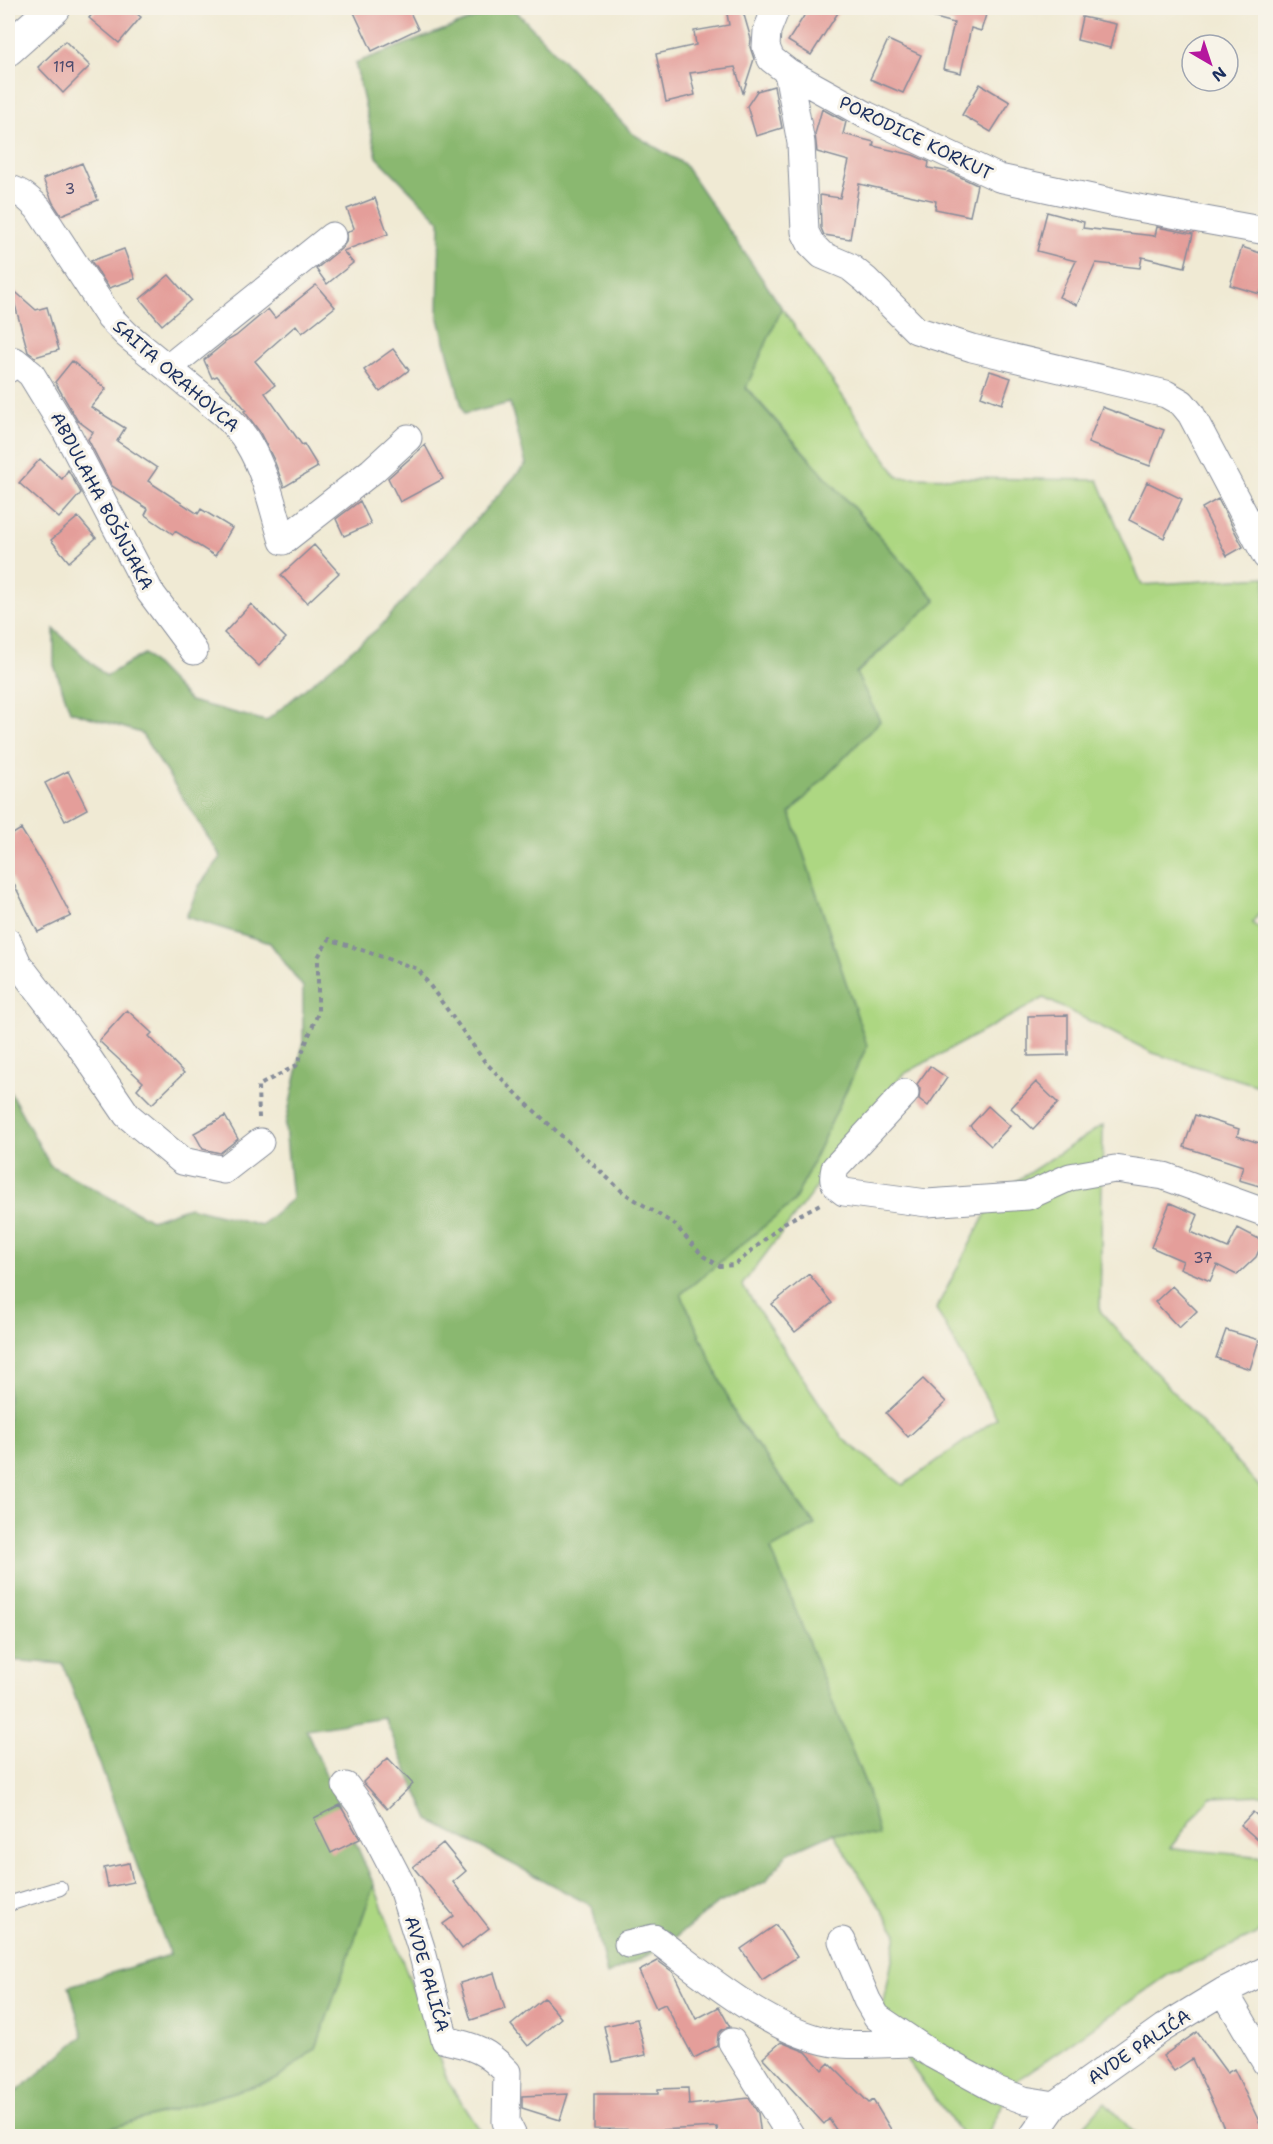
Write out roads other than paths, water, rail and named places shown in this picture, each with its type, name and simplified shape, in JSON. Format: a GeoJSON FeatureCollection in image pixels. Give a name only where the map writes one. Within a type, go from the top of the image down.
{"type":"FeatureCollection","features":[{"type":"Feature","properties":{"kind":"street"},"geometry":{"type":"LineString","coordinates":[[8,49],[54,8]]}},
{"type":"Feature","properties":{"kind":"street","name":"PORODICE KORKUT"},"geometry":{"type":"LineString","coordinates":[[776,8],[767,32],[766,47],[771,59],[788,72],[866,115],[999,178],[1133,207],[1266,231]]}},
{"type":"Feature","properties":{"kind":"street"},"geometry":{"type":"LineString","coordinates":[[788,72],[801,143],[805,232],[810,244],[822,255],[850,267],[916,330],[972,348],[1166,394],[1182,403],[1191,414],[1266,556]]}},
{"type":"Feature","properties":{"kind":"street","name":"SAITA ORAHOVCA"},"geometry":{"type":"LineString","coordinates":[[8,188],[27,197],[38,208],[110,318],[127,335],[224,414],[249,443],[262,473],[283,541],[372,471],[408,438]]}},
{"type":"Feature","properties":{"kind":"street"},"geometry":{"type":"LineString","coordinates":[[168,368],[332,236]]}},
{"type":"Feature","properties":{"kind":"street","name":"ABDULAHA BOŠNJAKA"},"geometry":{"type":"LineString","coordinates":[[8,369],[15,361],[31,375],[67,433],[150,592],[194,651]]}},
{"type":"Feature","properties":{"kind":"street"},"geometry":{"type":"LineString","coordinates":[[8,942],[18,964],[74,1037],[127,1115],[182,1161],[224,1170],[260,1142]]}},
{"type":"Feature","properties":{"kind":"street"},"geometry":{"type":"LineString","coordinates":[[905,1093],[835,1168],[832,1179],[836,1187],[844,1192],[927,1203],[1028,1196],[1070,1177],[1115,1169],[1164,1176],[1266,1214]]}},
{"type":"Feature","properties":{"kind":"street","name":"AVDE PALIĆA"},"geometry":{"type":"LineString","coordinates":[[346,1786],[360,1806],[400,1882],[421,1948],[445,2040],[472,2046],[491,2056],[507,2072],[506,2122],[513,2136]]}},
{"type":"Feature","properties":{"kind":"street"},"geometry":{"type":"LineString","coordinates":[[628,1944],[654,1938],[729,1993],[771,2020],[806,2035],[841,2044],[915,2043]]}},
{"type":"Feature","properties":{"kind":"street"},"geometry":{"type":"LineString","coordinates":[[842,1941],[867,2000],[877,2017],[915,2043],[997,2091],[1024,2100],[1055,2105]]}},
{"type":"Feature","properties":{"kind":"street","name":"AVDE PALIĆA"},"geometry":{"type":"LineString","coordinates":[[1033,2136],[1055,2105],[1162,2028],[1224,1991],[1266,1970]]}},
{"type":"Feature","properties":{"kind":"street"},"geometry":{"type":"LineString","coordinates":[[1224,1991],[1266,2063]]}},
{"type":"Feature","properties":{"kind":"street"},"geometry":{"type":"LineString","coordinates":[[732,2042],[791,2136]]}},
{"type":"Feature","properties":{"kind":"lane"},"geometry":{"type":"LineString","coordinates":[[8,1904],[60,1888]]}}]}
